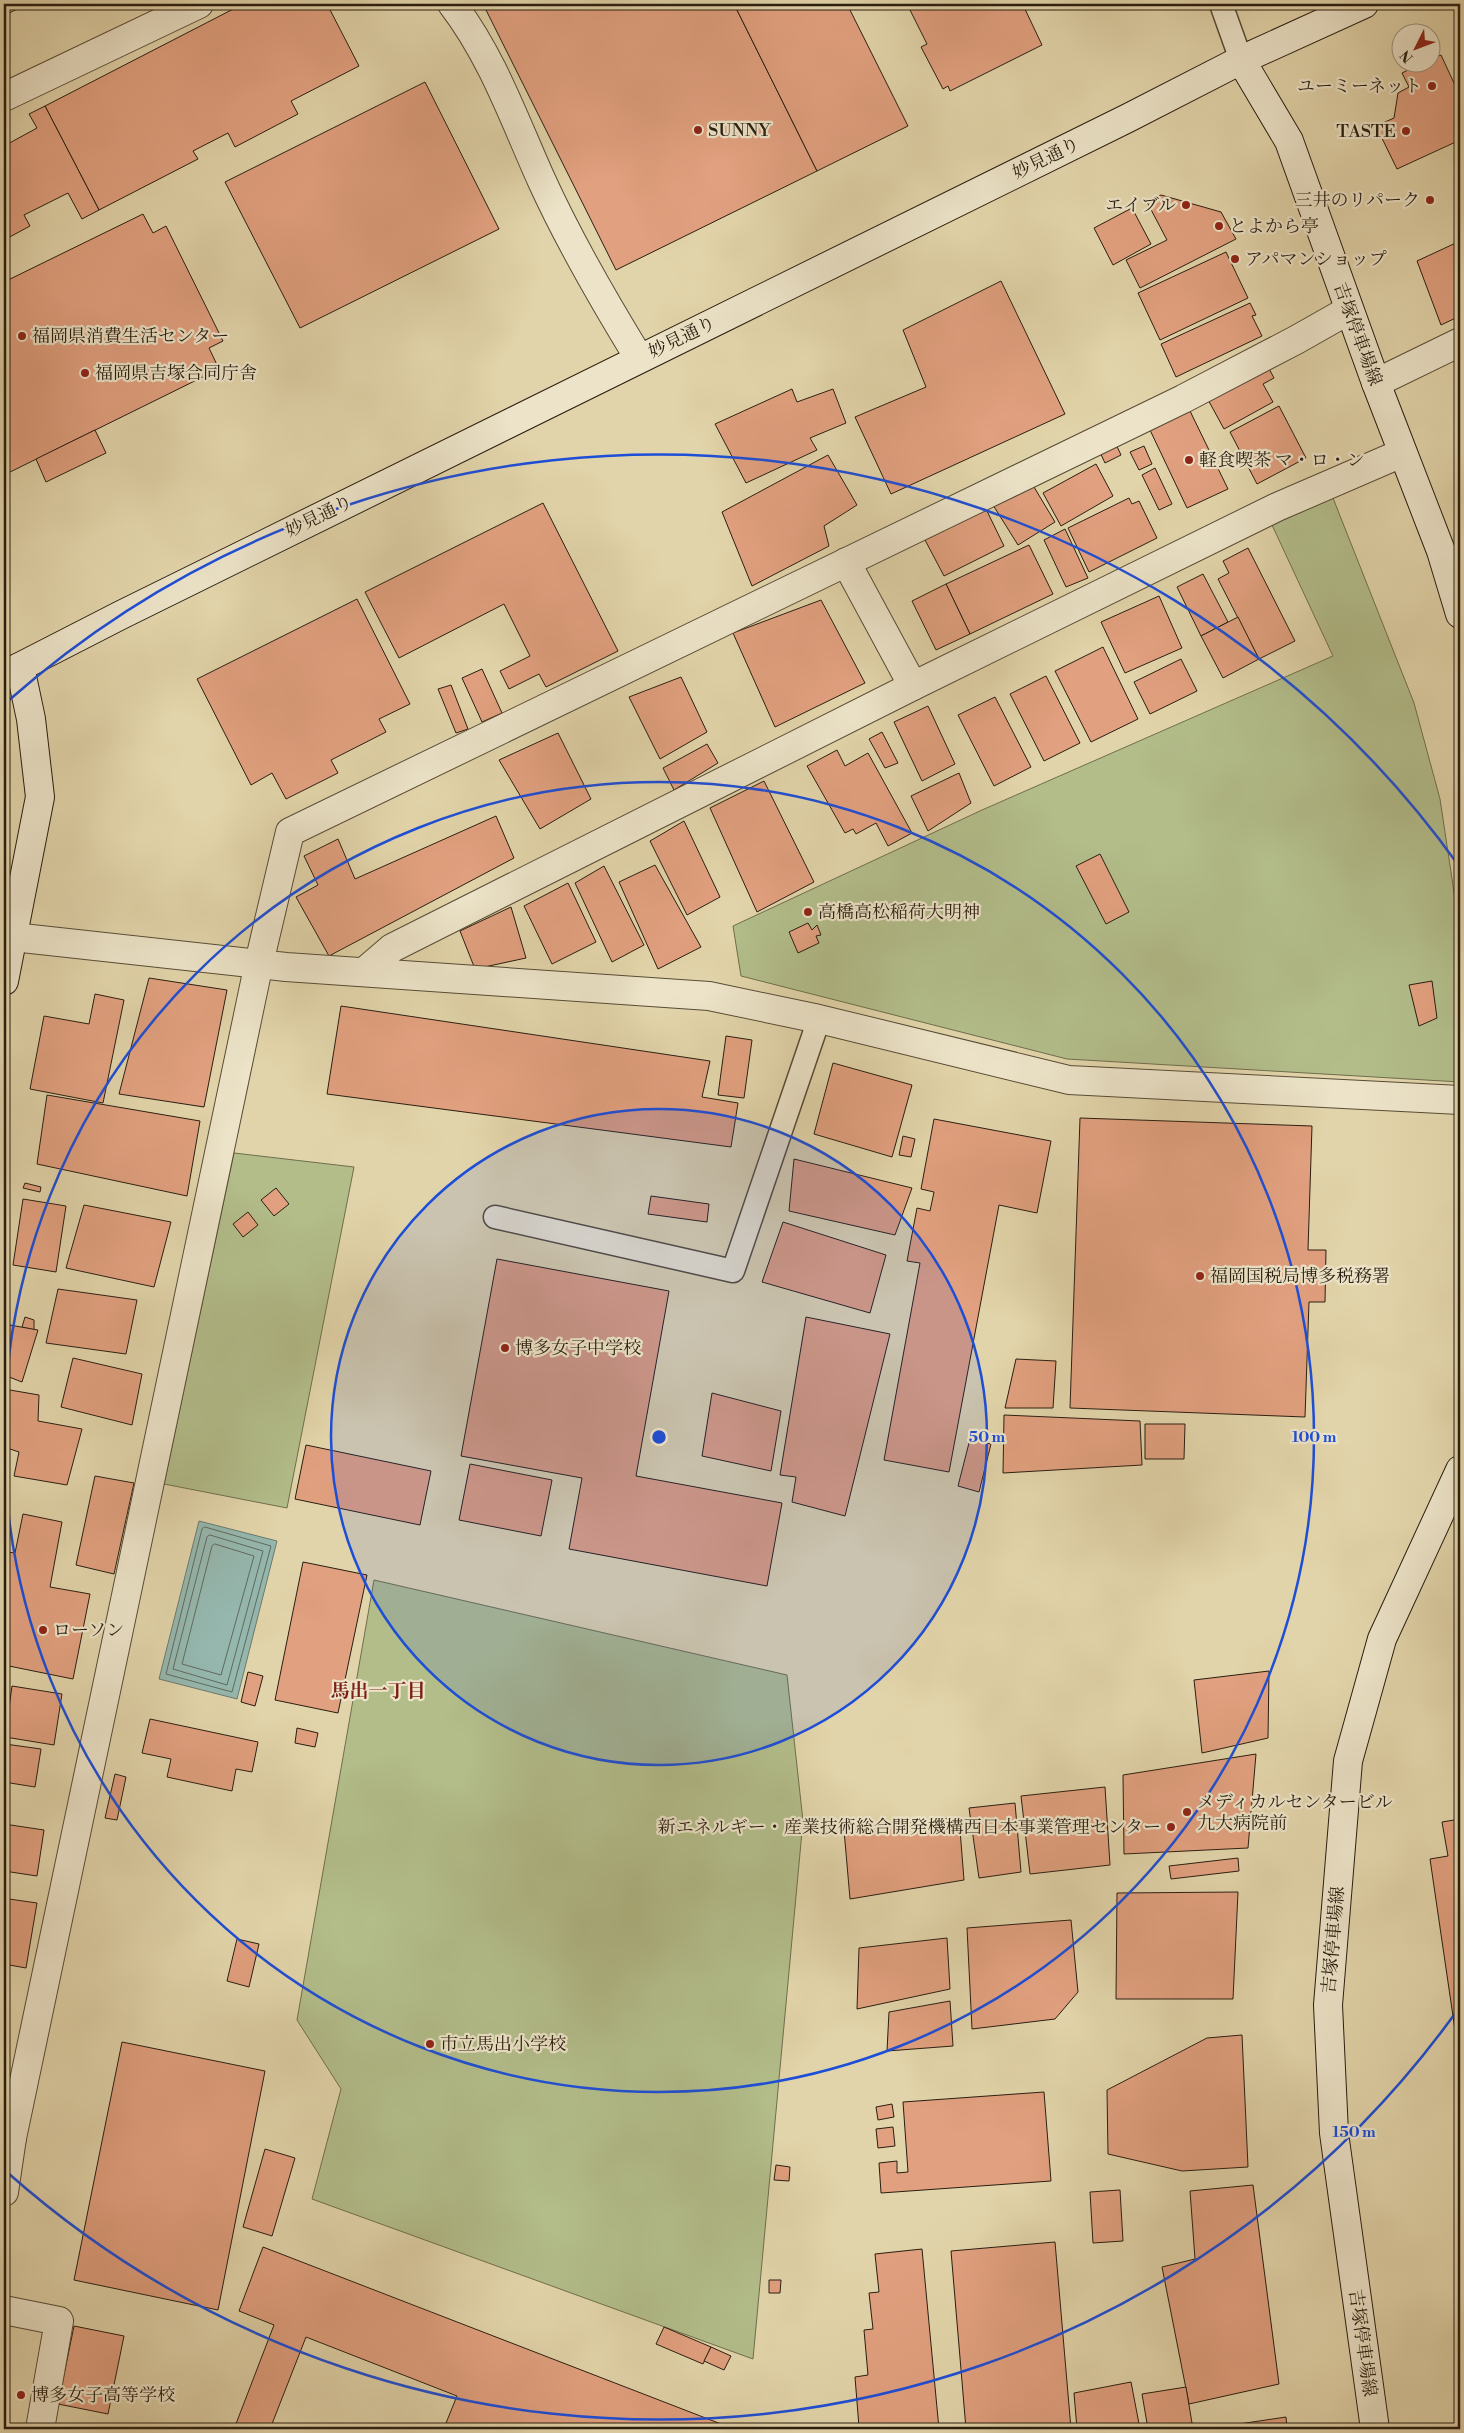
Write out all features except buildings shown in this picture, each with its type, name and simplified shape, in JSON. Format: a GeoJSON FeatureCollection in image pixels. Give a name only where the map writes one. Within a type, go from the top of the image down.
{"type":"FeatureCollection","features":[{"type":"Feature","properties":{"kind":"street"},"geometry":{"type":"LineString","coordinates":[[4,96],[200,4]]}},
{"type":"Feature","properties":{"kind":"street"},"geometry":{"type":"LineString","coordinates":[[452,4],[497,77],[542,181],[606,304],[639,358]]}},
{"type":"Feature","properties":{"kind":"street","name":"妙見通り"},"geometry":{"type":"LineString","coordinates":[[12,671],[121,614],[1128,118],[1241,60],[1364,4]]}},
{"type":"Feature","properties":{"kind":"street","name":"吉塚停車場線"},"geometry":{"type":"LineString","coordinates":[[1241,60],[1288,141],[1402,453],[1441,551],[1460,614]]}},
{"type":"Feature","properties":{"kind":"street"},"geometry":{"type":"LineString","coordinates":[[4,2192],[8,2137],[259,963],[290,832],[1183,399],[1349,310]]}},
{"type":"Feature","properties":{"kind":"street"},"geometry":{"type":"LineString","coordinates":[[1376,383],[1460,342]]}},
{"type":"Feature","properties":{"kind":"street"},"geometry":{"type":"LineString","coordinates":[[364,972],[392,948],[912,686],[1278,507],[1402,453]]}},
{"type":"Feature","properties":{"kind":"street"},"geometry":{"type":"LineString","coordinates":[[846,562],[912,686]]}},
{"type":"Feature","properties":{"kind":"street"},"geometry":{"type":"LineString","coordinates":[[12,671],[31,719],[40,797],[7,960],[259,963],[286,967],[709,996],[819,1019],[1069,1080],[1460,1100]]}},
{"type":"Feature","properties":{"kind":"street","name":"吉塚停車場線"},"geometry":{"type":"LineString","coordinates":[[1376,2429],[1334,2133],[1328,2005],[1348,1761],[1382,1638],[1460,1470]]}},
{"type":"Feature","properties":{"kind":"street"},"geometry":{"type":"LineString","coordinates":[[4,2310],[59,2321],[40,2429]]}},
{"type":"Feature","properties":{"kind":"lane"},"geometry":{"type":"LineString","coordinates":[[1221,4],[1241,60]]}},
{"type":"Feature","properties":{"kind":"lane"},"geometry":{"type":"LineString","coordinates":[[495,1217],[733,1271],[819,1019]]}},
{"type":"Feature","properties":{"kind":"green space"},"geometry":{"type":"Polygon","coordinates":[[[1333,498],[1414,703],[1440,799],[1460,932],[1460,1082],[1067,1059],[741,976],[733,926],[982,810],[1333,656],[1272,525],[1333,498]]]}},
{"type":"Feature","properties":{"kind":"green space"},"geometry":{"type":"Polygon","coordinates":[[[234,1153],[354,1167],[287,1508],[164,1484],[234,1153]]]}},
{"type":"Feature","properties":{"kind":"green space"},"geometry":{"type":"Polygon","coordinates":[[[374,1580],[787,1675],[803,1821],[753,2359],[312,2199],[341,2089],[297,2020],[374,1580]]]}},
{"type":"Feature","properties":{"kind":"water"},"geometry":{"type":"Polygon","coordinates":[[[199,1521],[277,1541],[237,1699],[159,1679],[199,1521]]]}},
{"type":"Feature","properties":{"kind":"railway"},"geometry":{"type":"LineString","coordinates":[[4,13],[22,4]]}},
{"type":"Feature","properties":{"kind":"place","name":"ユーミーネット"},"geometry":{"type":"Point","coordinates":[1432,86]}},
{"type":"Feature","properties":{"kind":"place","name":"SUNNY"},"geometry":{"type":"Point","coordinates":[698,130]}},
{"type":"Feature","properties":{"kind":"place","name":"TASTE"},"geometry":{"type":"Point","coordinates":[1406,131]}},
{"type":"Feature","properties":{"kind":"place","name":"三井のリパーク"},"geometry":{"type":"Point","coordinates":[1430,200]}},
{"type":"Feature","properties":{"kind":"place","name":"エイブル"},"geometry":{"type":"Point","coordinates":[1186,205]}},
{"type":"Feature","properties":{"kind":"place","name":"とよから亭"},"geometry":{"type":"Point","coordinates":[1219,226]}},
{"type":"Feature","properties":{"kind":"place","name":"アパマンショップ"},"geometry":{"type":"Point","coordinates":[1235,259]}},
{"type":"Feature","properties":{"kind":"place","name":"福岡県消費生活センター"},"geometry":{"type":"Point","coordinates":[22,336]}},
{"type":"Feature","properties":{"kind":"place","name":"福岡県吉塚合同庁舎"},"geometry":{"type":"Point","coordinates":[85,373]}},
{"type":"Feature","properties":{"kind":"place","name":"軽食喫茶 マ・ロ・ン"},"geometry":{"type":"Point","coordinates":[1189,460]}},
{"type":"Feature","properties":{"kind":"place","name":"高橋高松稲荷大明神"},"geometry":{"type":"Point","coordinates":[808,912]}},
{"type":"Feature","properties":{"kind":"place","name":"福岡国税局博多税務署"},"geometry":{"type":"Point","coordinates":[1200,1276]}},
{"type":"Feature","properties":{"kind":"place","name":"博多女子中学校"},"geometry":{"type":"Point","coordinates":[505,1348]}},
{"type":"Feature","properties":{"kind":"place","name":"ローソン"},"geometry":{"type":"Point","coordinates":[43,1630]}},
{"type":"Feature","properties":{"kind":"place","name":"メディカルセンタービル 九大病院前"},"geometry":{"type":"Point","coordinates":[1187,1812]}},
{"type":"Feature","properties":{"kind":"place","name":"新エネルギー・産業技術総合開発機構西日本事業管理センター"},"geometry":{"type":"Point","coordinates":[1171,1827]}},
{"type":"Feature","properties":{"kind":"place","name":"市立馬出小学校"},"geometry":{"type":"Point","coordinates":[430,2044]}},
{"type":"Feature","properties":{"kind":"place","name":"博多女子高等学校"},"geometry":{"type":"Point","coordinates":[21,2395]}},
{"type":"Feature","properties":{"kind":"district","name":"馬出一丁目"},"geometry":{"type":"Point","coordinates":[378,1690]}}]}
